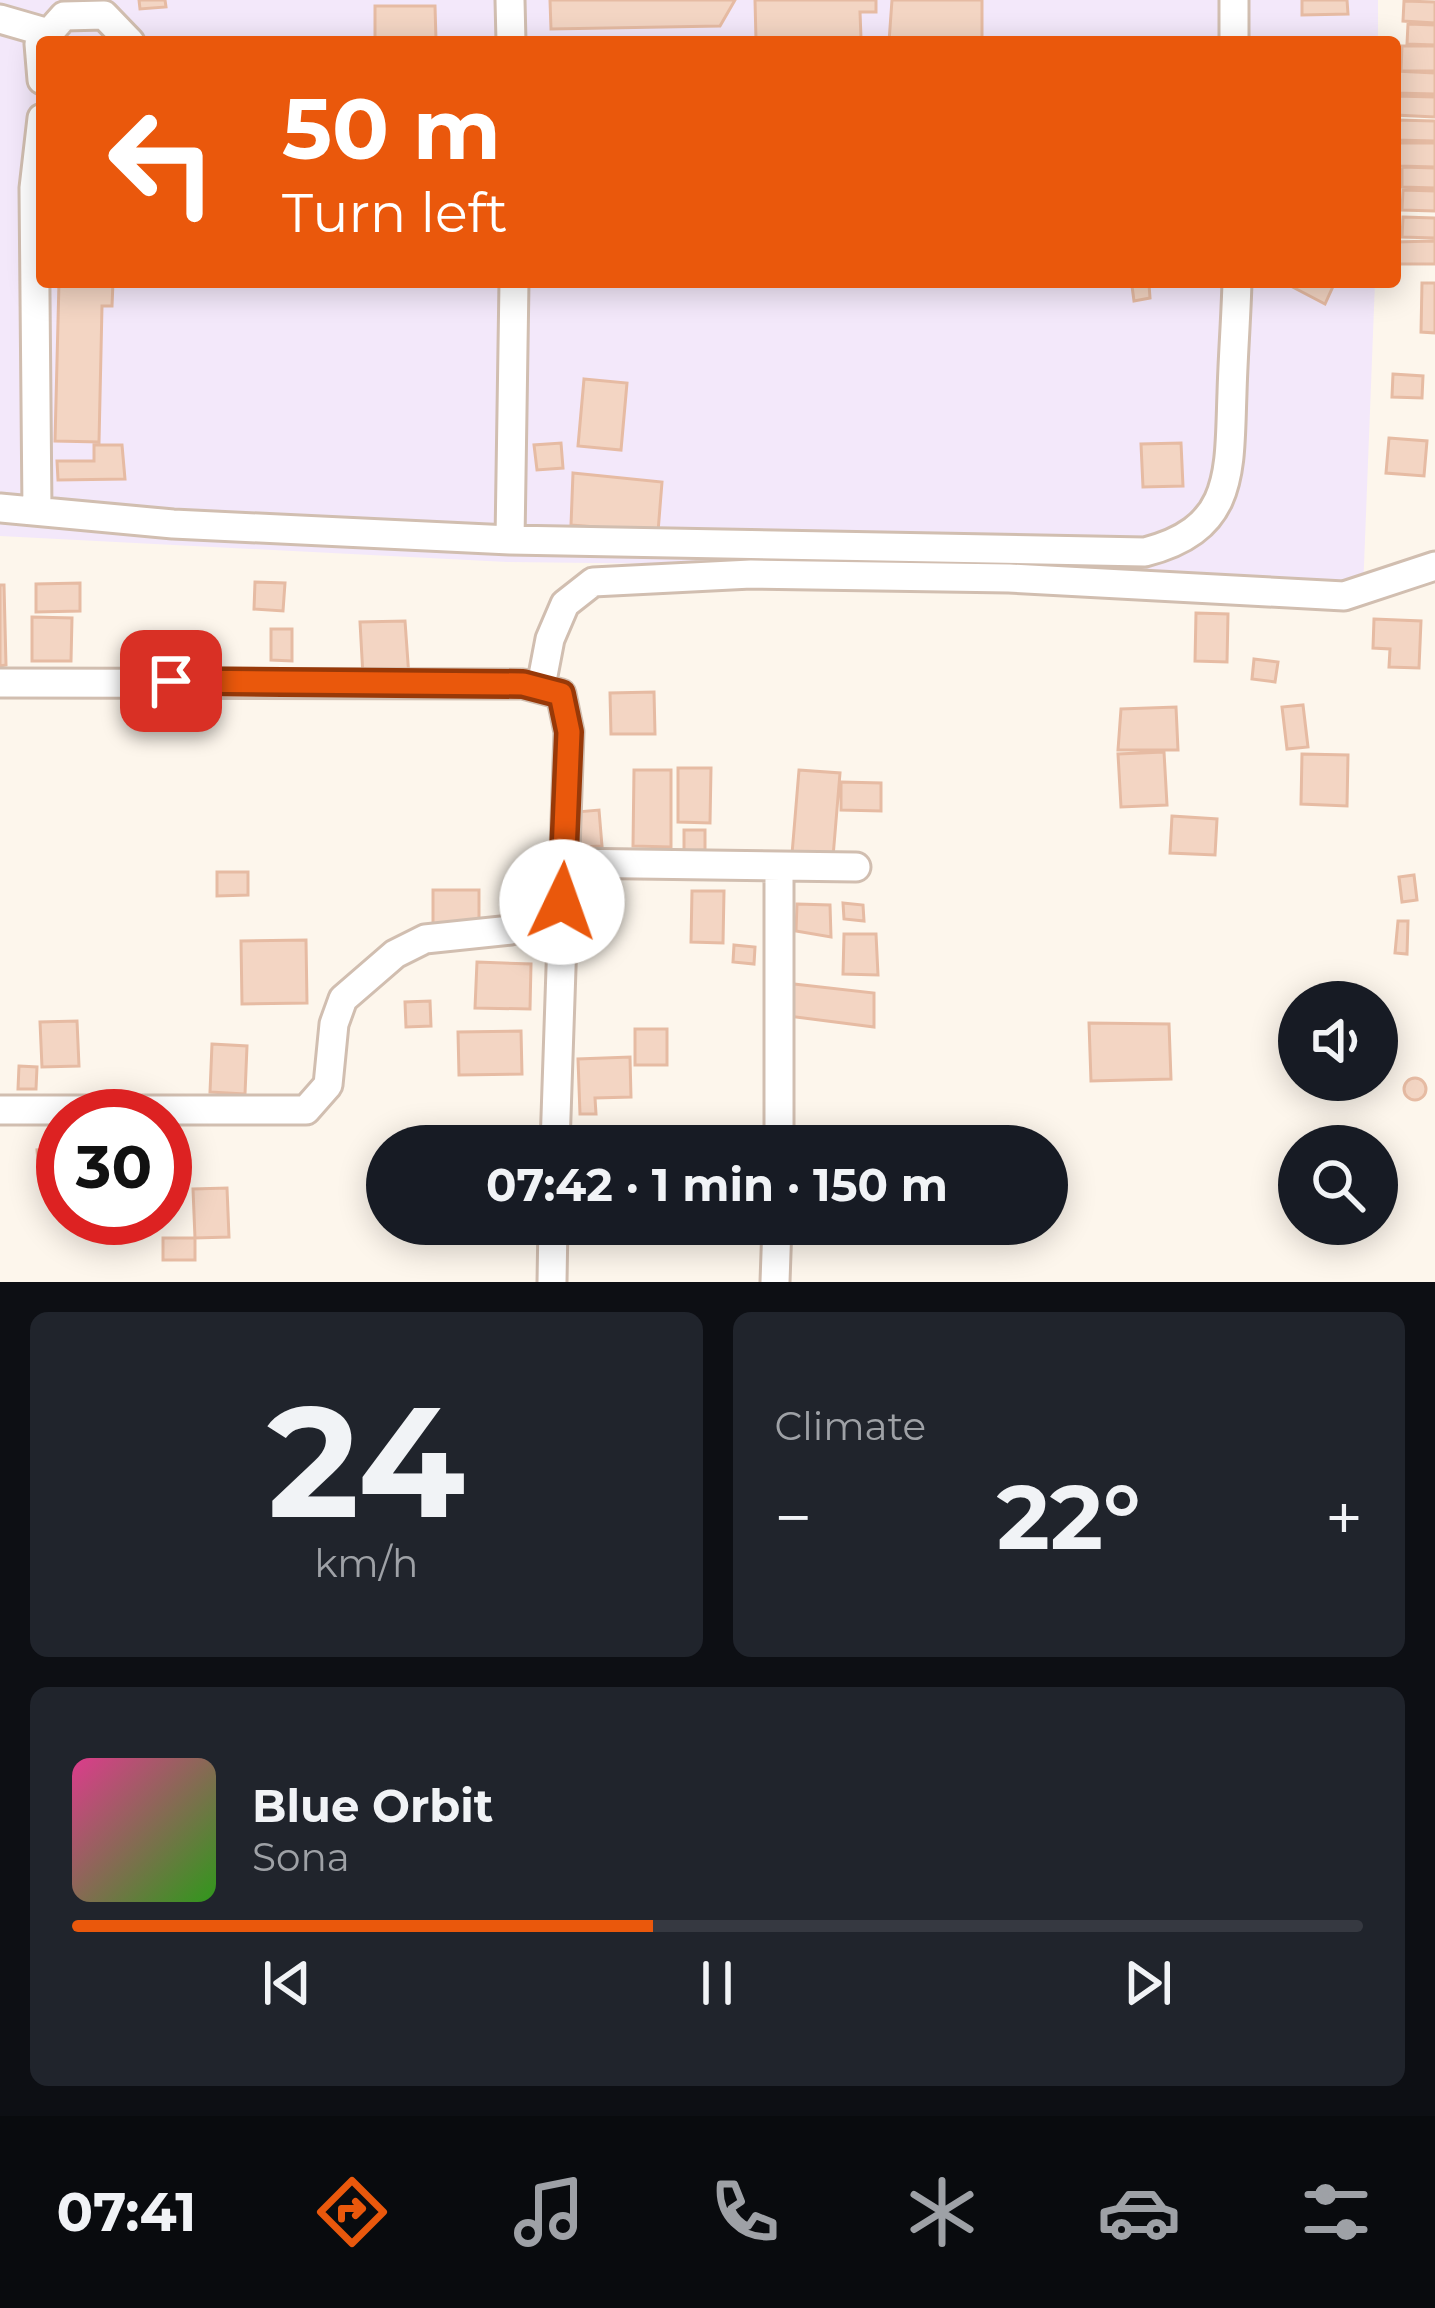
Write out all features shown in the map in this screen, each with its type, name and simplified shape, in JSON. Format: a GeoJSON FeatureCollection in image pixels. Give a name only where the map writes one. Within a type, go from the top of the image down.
{"type":"FeatureCollection","features":[{"type":"Feature","properties":{"kind":"street"},"geometry":{"type":"LineString","coordinates":[[511,0],[512,36]]}},
{"type":"Feature","properties":{"kind":"street"},"geometry":{"type":"LineString","coordinates":[[1234,0],[1234,36]]}},
{"type":"Feature","properties":{"kind":"street"},"geometry":{"type":"LineString","coordinates":[[43,36],[81,6],[104,15],[124,36]]}},
{"type":"Feature","properties":{"kind":"street"},"geometry":{"type":"LineString","coordinates":[[0,19],[45,32]]}},
{"type":"Feature","properties":{"kind":"street"},"geometry":{"type":"LineString","coordinates":[[36,170],[37,510]]}},
{"type":"Feature","properties":{"kind":"street"},"geometry":{"type":"LineString","coordinates":[[510,539],[514,288]]}},
{"type":"Feature","properties":{"kind":"street"},"geometry":{"type":"LineString","coordinates":[[0,508],[208,526],[510,539],[1145,552],[1181,543],[1220,502],[1230,466],[1238,288]]}},
{"type":"Feature","properties":{"kind":"street"},"geometry":{"type":"LineString","coordinates":[[541,686],[550,639],[566,604],[593,582],[751,574],[962,577],[1344,596],[1435,566]]}},
{"type":"Feature","properties":{"kind":"street"},"geometry":{"type":"LineString","coordinates":[[0,683],[81,679],[541,686],[561,694],[567,706],[556,1125]]}},
{"type":"Feature","properties":{"kind":"street"},"geometry":{"type":"LineString","coordinates":[[564,863],[856,867]]}},
{"type":"Feature","properties":{"kind":"street"},"geometry":{"type":"LineString","coordinates":[[779,867],[779,1125]]}},
{"type":"Feature","properties":{"kind":"street"},"geometry":{"type":"LineString","coordinates":[[0,1110],[306,1110],[328,1085],[334,1024],[343,999],[395,954],[425,939],[511,930],[562,902]]}},
{"type":"Feature","properties":{"kind":"street"},"geometry":{"type":"LineString","coordinates":[[552,1282],[553,1245]]}},
{"type":"Feature","properties":{"kind":"street"},"geometry":{"type":"LineString","coordinates":[[775,1282],[776,1245]]}},
{"type":"Feature","properties":{"kind":"shaded area"},"geometry":{"type":"Polygon","coordinates":[[[0,0],[1378,0],[1378,36],[36,36],[36,288],[1375,288],[1363,591],[1017,568],[507,562],[0,536],[0,0]]]}},
{"type":"Feature","properties":{"kind":"building"},"geometry":{"type":"Polygon","coordinates":[[[139,0],[165,0],[166,7],[140,9],[139,0]]]}},
{"type":"Feature","properties":{"kind":"building"},"geometry":{"type":"Polygon","coordinates":[[[550,0],[735,0],[720,26],[551,29],[550,0]]]}},
{"type":"Feature","properties":{"kind":"building"},"geometry":{"type":"Polygon","coordinates":[[[755,0],[876,0],[876,12],[860,12],[861,36],[756,36],[755,0]]]}},
{"type":"Feature","properties":{"kind":"building"},"geometry":{"type":"Polygon","coordinates":[[[892,0],[982,0],[982,36],[889,36],[892,0]]]}},
{"type":"Feature","properties":{"kind":"building"},"geometry":{"type":"Polygon","coordinates":[[[1302,0],[1347,0],[1348,14],[1302,15],[1302,0]]]}},
{"type":"Feature","properties":{"kind":"building"},"geometry":{"type":"Polygon","coordinates":[[[1404,1],[1435,2],[1435,23],[1403,21],[1404,1]]]}},
{"type":"Feature","properties":{"kind":"building"},"geometry":{"type":"Polygon","coordinates":[[[375,6],[435,6],[436,36],[375,36],[375,6]]]}},
{"type":"Feature","properties":{"kind":"building"},"geometry":{"type":"Polygon","coordinates":[[[1408,24],[1435,25],[1435,45],[1407,44],[1408,24]]]}},
{"type":"Feature","properties":{"kind":"building"},"geometry":{"type":"Polygon","coordinates":[[[1402,46],[1435,46],[1435,71],[1401,71],[1402,46]]]}},
{"type":"Feature","properties":{"kind":"building"},"geometry":{"type":"Polygon","coordinates":[[[1401,71],[1435,73],[1435,94],[1401,93],[1401,71]]]}},
{"type":"Feature","properties":{"kind":"building"},"geometry":{"type":"Polygon","coordinates":[[[1401,96],[1435,97],[1435,117],[1401,115],[1401,96]]]}},
{"type":"Feature","properties":{"kind":"building"},"geometry":{"type":"Polygon","coordinates":[[[1401,120],[1435,121],[1435,141],[1401,140],[1401,120]]]}},
{"type":"Feature","properties":{"kind":"building"},"geometry":{"type":"Polygon","coordinates":[[[1401,143],[1435,143],[1435,167],[1401,166],[1401,143]]]}},
{"type":"Feature","properties":{"kind":"building"},"geometry":{"type":"Polygon","coordinates":[[[1402,167],[1435,168],[1435,188],[1402,187],[1402,167]]]}},
{"type":"Feature","properties":{"kind":"building"},"geometry":{"type":"Polygon","coordinates":[[[1403,190],[1435,191],[1435,211],[1402,210],[1403,190]]]}},
{"type":"Feature","properties":{"kind":"building"},"geometry":{"type":"Polygon","coordinates":[[[1403,217],[1435,218],[1435,238],[1402,237],[1403,217]]]}},
{"type":"Feature","properties":{"kind":"building"},"geometry":{"type":"Polygon","coordinates":[[[1435,241],[1435,264],[1401,264],[1401,242],[1435,241]]]}},
{"type":"Feature","properties":{"kind":"building"},"geometry":{"type":"Polygon","coordinates":[[[1422,283],[1435,283],[1435,333],[1421,332],[1422,283]]]}},
{"type":"Feature","properties":{"kind":"building"},"geometry":{"type":"Polygon","coordinates":[[[59,288],[113,288],[112,306],[102,306],[99,442],[55,441],[59,288]]]}},
{"type":"Feature","properties":{"kind":"building"},"geometry":{"type":"Polygon","coordinates":[[[1132,288],[1149,288],[1150,298],[1134,301],[1132,288]]]}},
{"type":"Feature","properties":{"kind":"building"},"geometry":{"type":"Polygon","coordinates":[[[1294,288],[1332,288],[1325,304],[1294,288]]]}},
{"type":"Feature","properties":{"kind":"building"},"geometry":{"type":"Polygon","coordinates":[[[1393,374],[1423,376],[1422,398],[1392,397],[1393,374]]]}},
{"type":"Feature","properties":{"kind":"building"},"geometry":{"type":"Polygon","coordinates":[[[584,379],[627,383],[621,450],[578,446],[584,379]]]}},
{"type":"Feature","properties":{"kind":"building"},"geometry":{"type":"Polygon","coordinates":[[[1389,438],[1427,441],[1424,476],[1386,473],[1389,438]]]}},
{"type":"Feature","properties":{"kind":"building"},"geometry":{"type":"Polygon","coordinates":[[[561,443],[563,468],[537,470],[534,445],[561,443]]]}},
{"type":"Feature","properties":{"kind":"building"},"geometry":{"type":"Polygon","coordinates":[[[1181,443],[1183,486],[1143,487],[1141,444],[1181,443]]]}},
{"type":"Feature","properties":{"kind":"building"},"geometry":{"type":"Polygon","coordinates":[[[94,445],[122,445],[125,479],[58,480],[57,461],[94,461],[94,445]]]}},
{"type":"Feature","properties":{"kind":"building"},"geometry":{"type":"Polygon","coordinates":[[[573,473],[662,482],[658,532],[571,525],[573,473]]]}},
{"type":"Feature","properties":{"kind":"building"},"geometry":{"type":"Polygon","coordinates":[[[255,582],[285,583],[283,611],[254,609],[255,582]]]}},
{"type":"Feature","properties":{"kind":"building"},"geometry":{"type":"Polygon","coordinates":[[[80,583],[80,611],[36,612],[36,584],[80,583]]]}},
{"type":"Feature","properties":{"kind":"building"},"geometry":{"type":"Polygon","coordinates":[[[0,585],[4,585],[6,665],[0,666],[0,585]]]}},
{"type":"Feature","properties":{"kind":"building"},"geometry":{"type":"Polygon","coordinates":[[[1196,613],[1228,614],[1227,662],[1195,661],[1196,613]]]}},
{"type":"Feature","properties":{"kind":"building"},"geometry":{"type":"Polygon","coordinates":[[[32,617],[72,618],[71,661],[32,661],[32,617]]]}},
{"type":"Feature","properties":{"kind":"building"},"geometry":{"type":"Polygon","coordinates":[[[1374,619],[1421,621],[1419,668],[1389,667],[1390,649],[1373,648],[1374,619]]]}},
{"type":"Feature","properties":{"kind":"building"},"geometry":{"type":"Polygon","coordinates":[[[405,621],[409,677],[363,676],[360,622],[405,621]]]}},
{"type":"Feature","properties":{"kind":"building"},"geometry":{"type":"Polygon","coordinates":[[[271,629],[292,629],[292,661],[271,660],[271,629]]]}},
{"type":"Feature","properties":{"kind":"building"},"geometry":{"type":"Polygon","coordinates":[[[1254,659],[1278,662],[1275,682],[1252,679],[1254,659]]]}},
{"type":"Feature","properties":{"kind":"building"},"geometry":{"type":"Polygon","coordinates":[[[654,692],[655,734],[611,734],[610,693],[654,692]]]}},
{"type":"Feature","properties":{"kind":"building"},"geometry":{"type":"Polygon","coordinates":[[[1303,705],[1308,747],[1287,749],[1282,707],[1303,705]]]}},
{"type":"Feature","properties":{"kind":"building"},"geometry":{"type":"Polygon","coordinates":[[[1176,707],[1178,750],[1118,750],[1121,709],[1176,707]]]}},
{"type":"Feature","properties":{"kind":"building"},"geometry":{"type":"Polygon","coordinates":[[[1164,752],[1167,805],[1121,807],[1118,754],[1164,752]]]}},
{"type":"Feature","properties":{"kind":"building"},"geometry":{"type":"Polygon","coordinates":[[[1302,754],[1348,755],[1347,806],[1301,804],[1302,754]]]}},
{"type":"Feature","properties":{"kind":"building"},"geometry":{"type":"Polygon","coordinates":[[[678,768],[711,768],[710,823],[678,822],[678,768]]]}},
{"type":"Feature","properties":{"kind":"building"},"geometry":{"type":"Polygon","coordinates":[[[634,770],[671,770],[671,847],[633,846],[634,770]]]}},
{"type":"Feature","properties":{"kind":"building"},"geometry":{"type":"Polygon","coordinates":[[[799,770],[840,773],[833,857],[792,854],[799,770]]]}},
{"type":"Feature","properties":{"kind":"building"},"geometry":{"type":"Polygon","coordinates":[[[841,782],[881,783],[881,811],[841,810],[841,782]]]}},
{"type":"Feature","properties":{"kind":"building"},"geometry":{"type":"Polygon","coordinates":[[[599,810],[602,846],[580,847],[576,812],[599,810]]]}},
{"type":"Feature","properties":{"kind":"building"},"geometry":{"type":"Polygon","coordinates":[[[1172,816],[1217,819],[1215,855],[1170,853],[1172,816]]]}},
{"type":"Feature","properties":{"kind":"building"},"geometry":{"type":"Polygon","coordinates":[[[684,830],[705,830],[705,850],[684,851],[684,830]]]}},
{"type":"Feature","properties":{"kind":"building"},"geometry":{"type":"Polygon","coordinates":[[[217,872],[248,872],[248,895],[217,896],[217,872]]]}},
{"type":"Feature","properties":{"kind":"building"},"geometry":{"type":"Polygon","coordinates":[[[1414,875],[1417,900],[1402,902],[1399,877],[1414,875]]]}},
{"type":"Feature","properties":{"kind":"building"},"geometry":{"type":"Polygon","coordinates":[[[433,890],[479,890],[479,931],[433,930],[433,890]]]}},
{"type":"Feature","properties":{"kind":"building"},"geometry":{"type":"Polygon","coordinates":[[[692,891],[724,891],[723,943],[691,942],[692,891]]]}},
{"type":"Feature","properties":{"kind":"building"},"geometry":{"type":"Polygon","coordinates":[[[843,903],[863,905],[864,921],[844,919],[843,903]]]}},
{"type":"Feature","properties":{"kind":"building"},"geometry":{"type":"Polygon","coordinates":[[[797,904],[830,905],[831,937],[796,931],[797,904]]]}},
{"type":"Feature","properties":{"kind":"building"},"geometry":{"type":"Polygon","coordinates":[[[1398,921],[1408,921],[1407,954],[1395,953],[1398,921]]]}},
{"type":"Feature","properties":{"kind":"building"},"geometry":{"type":"Polygon","coordinates":[[[844,934],[876,934],[878,975],[843,974],[844,934]]]}},
{"type":"Feature","properties":{"kind":"building"},"geometry":{"type":"Polygon","coordinates":[[[306,940],[307,1003],[242,1004],[241,941],[306,940]]]}},
{"type":"Feature","properties":{"kind":"building"},"geometry":{"type":"Polygon","coordinates":[[[734,945],[755,947],[754,964],[733,962],[734,945]]]}},
{"type":"Feature","properties":{"kind":"building"},"geometry":{"type":"Polygon","coordinates":[[[477,962],[531,964],[530,1009],[475,1008],[477,962]]]}},
{"type":"Feature","properties":{"kind":"building"},"geometry":{"type":"Polygon","coordinates":[[[794,984],[874,993],[874,1027],[788,1016],[794,984]]]}},
{"type":"Feature","properties":{"kind":"building"},"geometry":{"type":"Polygon","coordinates":[[[430,1001],[431,1026],[406,1027],[405,1002],[430,1001]]]}},
{"type":"Feature","properties":{"kind":"building"},"geometry":{"type":"Polygon","coordinates":[[[77,1021],[79,1066],[42,1067],[40,1022],[77,1021]]]}},
{"type":"Feature","properties":{"kind":"building"},"geometry":{"type":"Polygon","coordinates":[[[1089,1023],[1169,1024],[1171,1079],[1091,1081],[1089,1023]]]}},
{"type":"Feature","properties":{"kind":"building"},"geometry":{"type":"Polygon","coordinates":[[[635,1029],[667,1029],[667,1065],[635,1065],[635,1029]]]}},
{"type":"Feature","properties":{"kind":"building"},"geometry":{"type":"Polygon","coordinates":[[[521,1031],[522,1074],[459,1075],[458,1032],[521,1031]]]}},
{"type":"Feature","properties":{"kind":"building"},"geometry":{"type":"Polygon","coordinates":[[[212,1044],[247,1046],[245,1094],[210,1092],[212,1044]]]}},
{"type":"Feature","properties":{"kind":"building"},"geometry":{"type":"Polygon","coordinates":[[[630,1057],[631,1097],[595,1098],[596,1114],[580,1114],[578,1059],[630,1057]]]}},
{"type":"Feature","properties":{"kind":"building"},"geometry":{"type":"Polygon","coordinates":[[[19,1066],[37,1067],[36,1089],[18,1089],[19,1066]]]}},
{"type":"Feature","properties":{"kind":"building"},"geometry":{"type":"Polygon","coordinates":[[[1415,1078],[1426,1089],[1415,1100],[1404,1089],[1415,1078]]]}},
{"type":"Feature","properties":{"kind":"building"},"geometry":{"type":"Polygon","coordinates":[[[227,1188],[229,1237],[195,1238],[193,1189],[227,1188]]]}},
{"type":"Feature","properties":{"kind":"building"},"geometry":{"type":"Polygon","coordinates":[[[195,1238],[195,1260],[163,1260],[163,1245],[192,1245],[195,1238]]]}},
{"type":"Feature","properties":{"kind":"route"},"geometry":{"type":"LineString","coordinates":[[171,681],[523,684],[561,694],[569,732],[562,902]]}}]}
